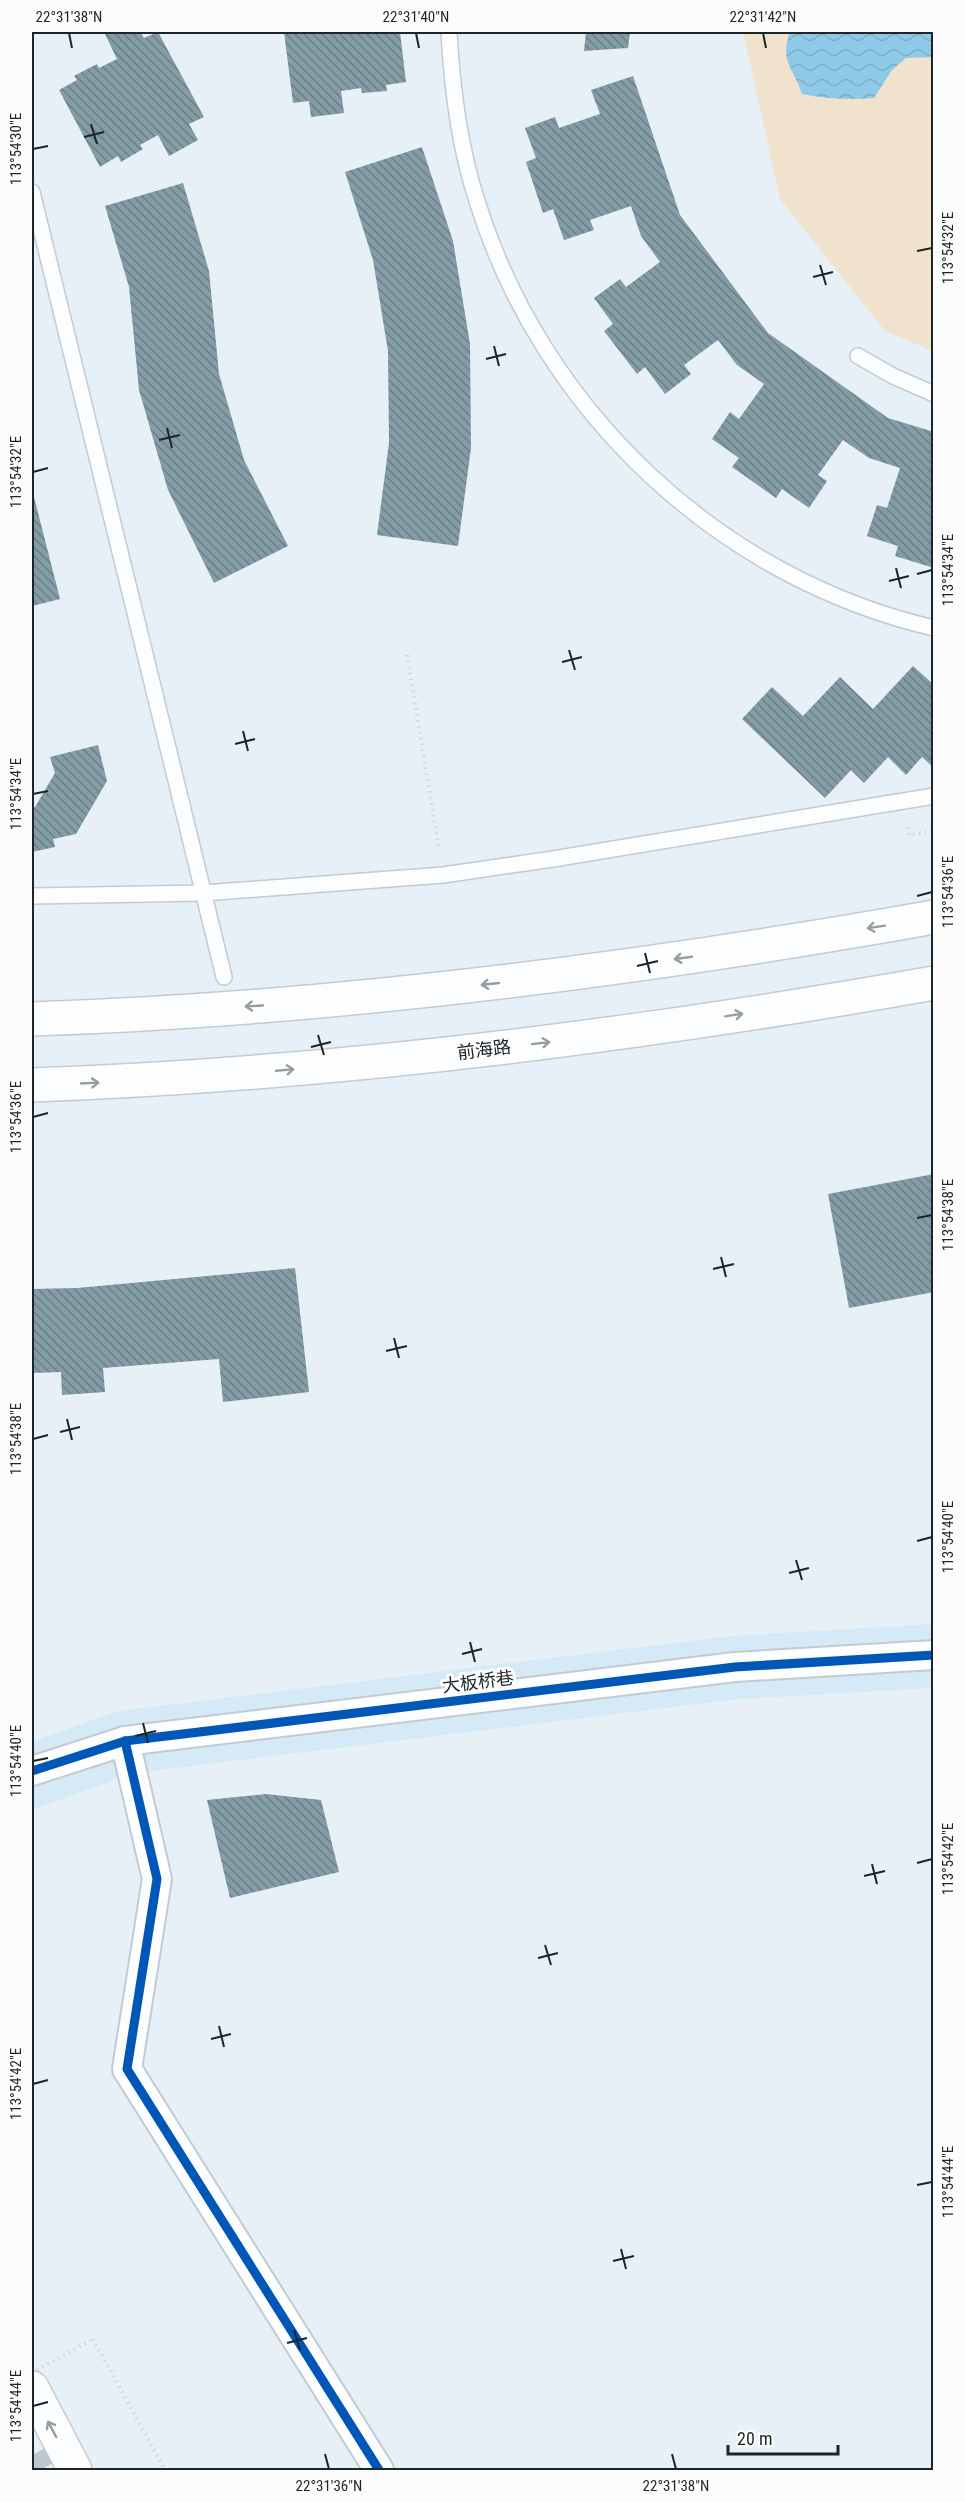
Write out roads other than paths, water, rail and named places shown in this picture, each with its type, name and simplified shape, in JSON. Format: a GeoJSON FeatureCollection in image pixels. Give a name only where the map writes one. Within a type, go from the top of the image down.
{"type":"FeatureCollection","features":[{"type":"Feature","properties":{"kind":"main road"},"geometry":{"type":"LineString","coordinates":[[32,1019],[290,1004],[501,982],[687,958],[933,917]]}},
{"type":"Feature","properties":{"kind":"main road","name":"前海路"},"geometry":{"type":"LineString","coordinates":[[32,1085],[196,1077],[402,1060],[594,1036],[933,982]]}},
{"type":"Feature","properties":{"kind":"main road"},"geometry":{"type":"LineString","coordinates":[[32,2388],[75,2470]]}},
{"type":"Feature","properties":{"kind":"street","name":"大板桥巷"},"geometry":{"type":"LineString","coordinates":[[32,1771],[125,1741],[735,1667],[933,1655]]}},
{"type":"Feature","properties":{"kind":"street"},"geometry":{"type":"LineString","coordinates":[[125,1741],[157,1880],[127,2069],[379,2470]]}},
{"type":"Feature","properties":{"kind":"lane"},"geometry":{"type":"LineString","coordinates":[[449,32],[451,79],[461,141],[477,202],[495,251],[526,317],[559,371],[597,421],[647,474],[687,508],[738,545],[792,576],[849,602],[933,628]]}},
{"type":"Feature","properties":{"kind":"lane"},"geometry":{"type":"LineString","coordinates":[[32,192],[37,237],[224,977]]}},
{"type":"Feature","properties":{"kind":"lane"},"geometry":{"type":"LineString","coordinates":[[858,356],[893,376],[933,394]]}},
{"type":"Feature","properties":{"kind":"lane"},"geometry":{"type":"LineString","coordinates":[[32,896],[204,894],[443,874],[553,859],[933,796]]}},
{"type":"Feature","properties":{"kind":"water"},"geometry":{"type":"Polygon","coordinates":[[[790,32],[933,32],[933,57],[906,58],[892,70],[874,98],[838,99],[811,96],[802,94],[787,58],[787,42],[790,32]]]}},
{"type":"Feature","properties":{"kind":"tunnel"},"geometry":{"type":"LineString","coordinates":[[32,2455],[40,2470]]}}]}
